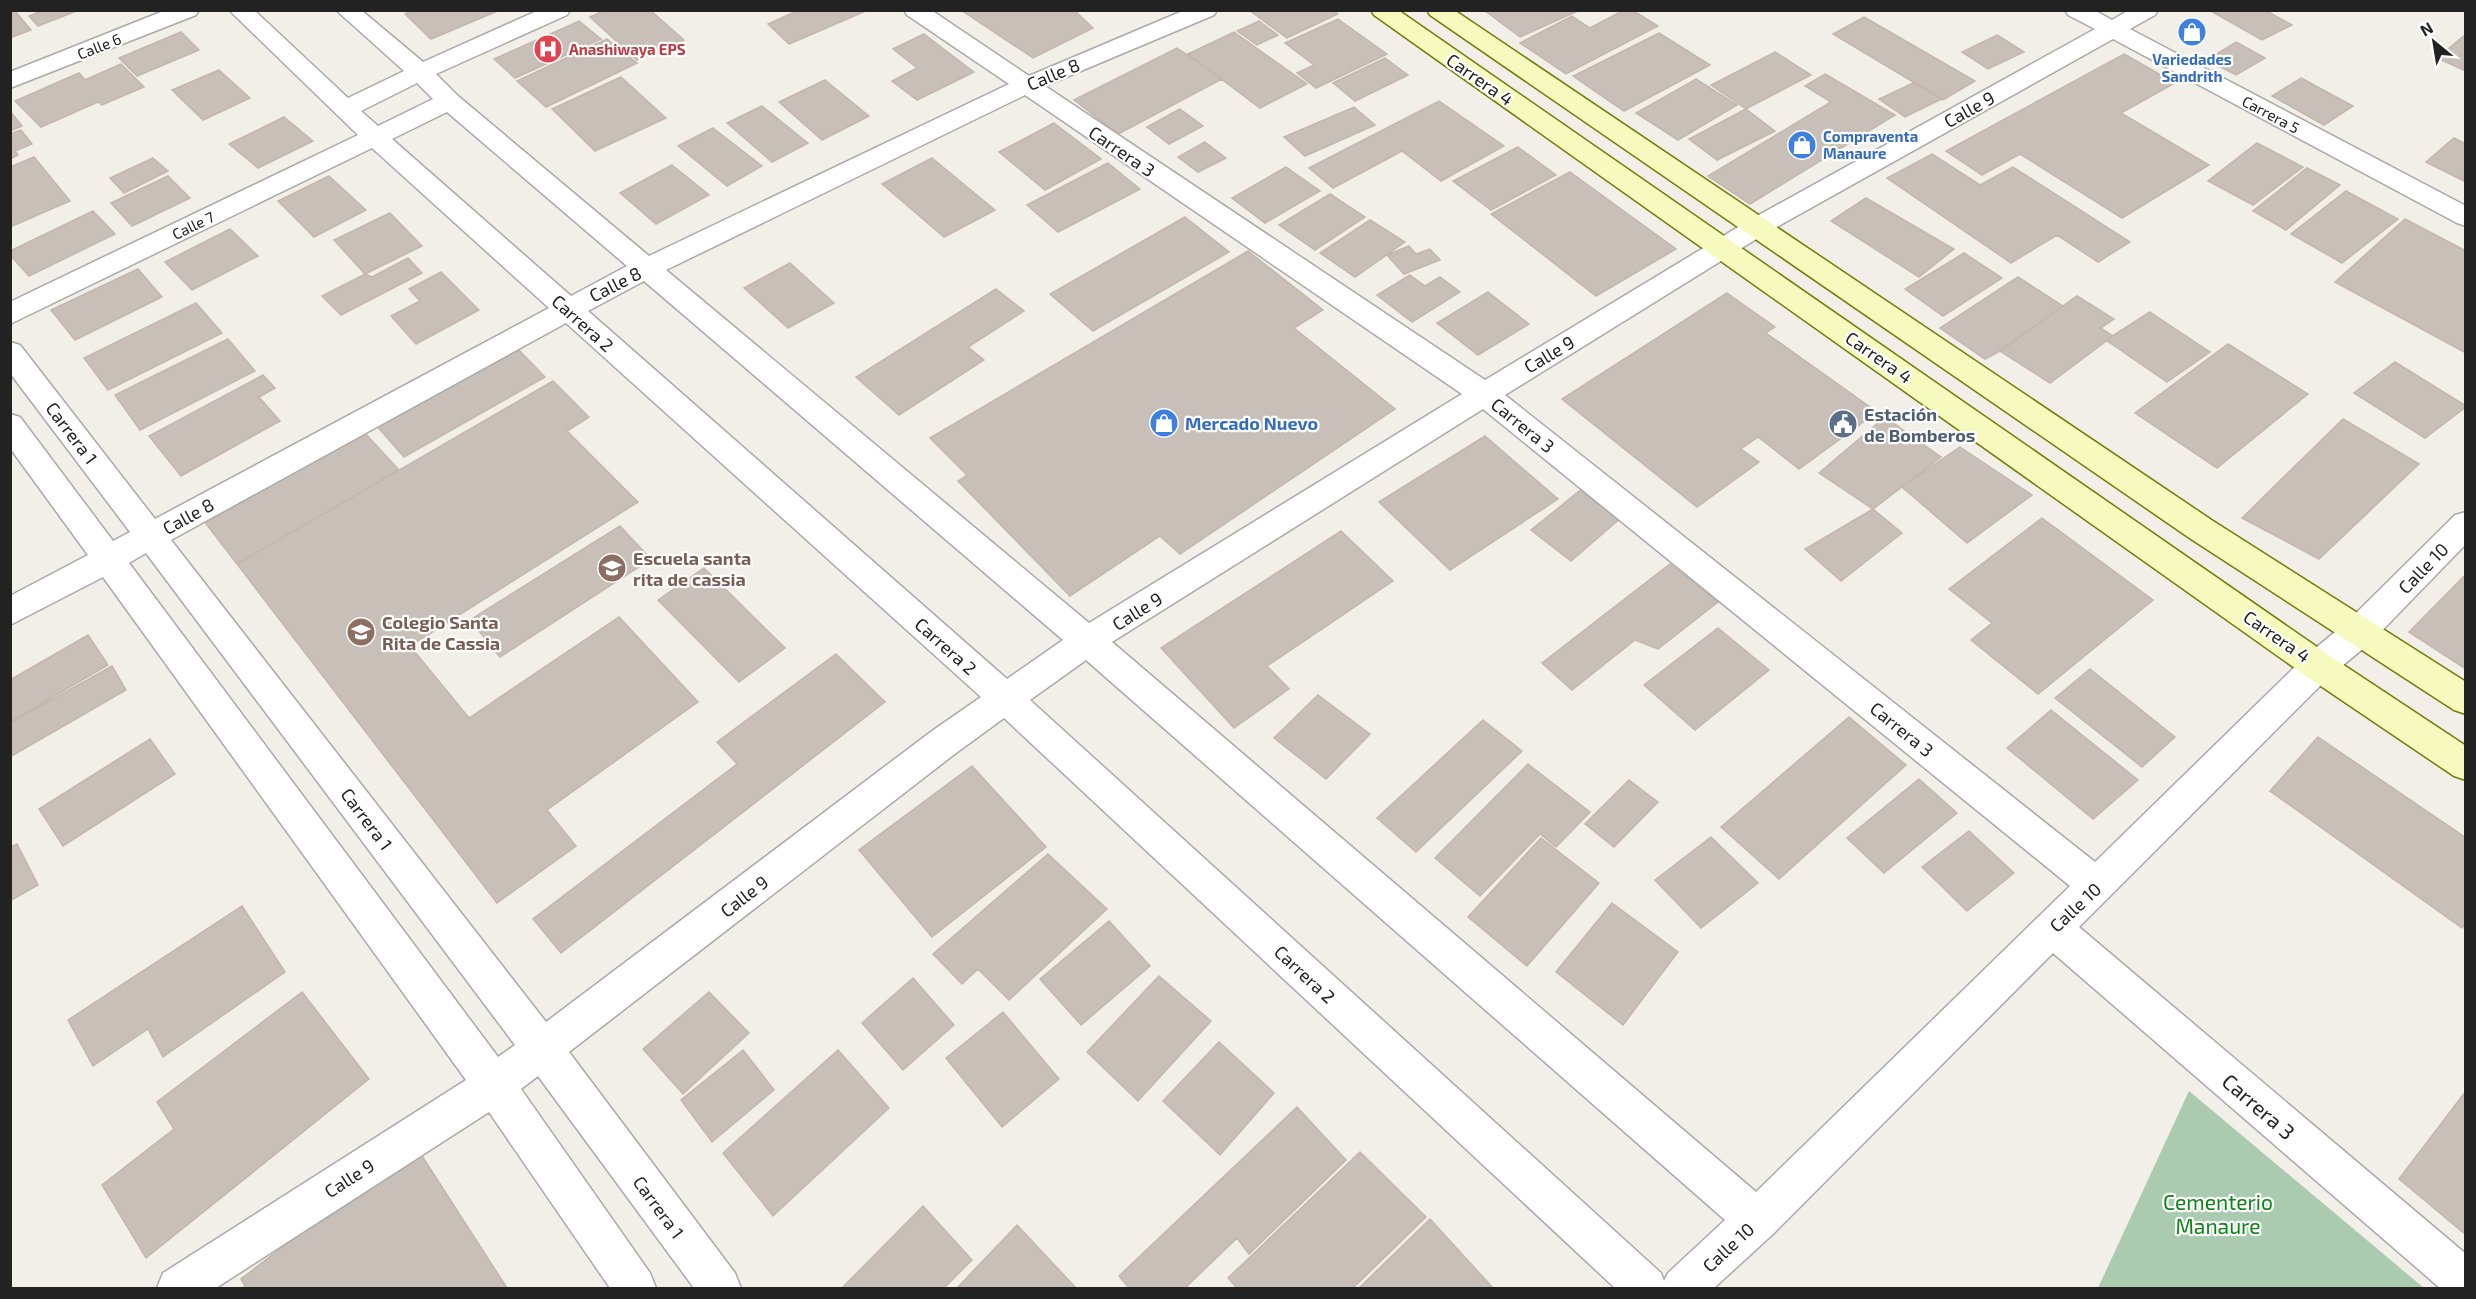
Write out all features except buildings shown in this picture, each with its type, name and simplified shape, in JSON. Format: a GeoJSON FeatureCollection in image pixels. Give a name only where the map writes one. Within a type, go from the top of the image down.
{"type":"FeatureCollection","features":[{"type":"Feature","properties":{"kind":"street","name":"Calle 6"},"geometry":{"type":"LineString","coordinates":[[10,81],[188,10]]}},
{"type":"Feature","properties":{"kind":"street","name":"Carrera 2"},"geometry":{"type":"LineString","coordinates":[[240,10],[375,137],[1005,698],[1646,1288]]}},
{"type":"Feature","properties":{"kind":"street"},"geometry":{"type":"LineString","coordinates":[[347,10],[420,72],[449,101],[1087,641],[1757,1220]]}},
{"type":"Feature","properties":{"kind":"street"},"geometry":{"type":"LineString","coordinates":[[345,109],[420,72],[559,10]]}},
{"type":"Feature","properties":{"kind":"street","name":"Carrera 3"},"geometry":{"type":"LineString","coordinates":[[915,10],[1484,394],[2097,886]]}},
{"type":"Feature","properties":{"kind":"street","name":"Calle 8"},"geometry":{"type":"LineString","coordinates":[[10,612],[567,308],[646,268],[1025,86],[1206,10]]}},
{"type":"Feature","properties":{"kind":"street","name":"Carrera 4"},"geometry":{"type":"LineString","coordinates":[[1382,10],[2318,666],[2466,765]]}},
{"type":"Feature","properties":{"kind":"street","name":"Carrera 4"},"geometry":{"type":"LineString","coordinates":[[1438,10],[2202,530],[2466,700]]}},
{"type":"Feature","properties":{"kind":"street","name":"Carrera 5"},"geometry":{"type":"LineString","coordinates":[[2076,10],[2466,217]]}},
{"type":"Feature","properties":{"kind":"street","name":"Calle 9"},"geometry":{"type":"LineString","coordinates":[[178,1288],[494,1085],[1005,698],[1087,641],[1757,227],[2146,10]]}},
{"type":"Feature","properties":{"kind":"street","name":"Calle 7"},"geometry":{"type":"LineString","coordinates":[[10,314],[449,101]]}},
{"type":"Feature","properties":{"kind":"street","name":"Carrera 1"},"geometry":{"type":"LineString","coordinates":[[10,352],[543,1050],[720,1288]]}},
{"type":"Feature","properties":{"kind":"street"},"geometry":{"type":"LineString","coordinates":[[10,425],[494,1085],[635,1288]]}},
{"type":"Feature","properties":{"kind":"street","name":"Calle 10"},"geometry":{"type":"LineString","coordinates":[[1683,1288],[1757,1220],[2318,666],[2359,632],[2466,524]]}},
{"type":"Feature","properties":{"kind":"street","name":"Carrera 3"},"geometry":{"type":"LineString","coordinates":[[2052,928],[2466,1283]]}},
{"type":"Feature","properties":{"kind":"green space","name":"Cementerio Manaure"},"geometry":{"type":"Polygon","coordinates":[[[2189,1091],[2424,1288],[2098,1288],[2189,1091]]]}},
{"type":"Feature","properties":{"kind":"place","name":"Variedades Sandrith"},"geometry":{"type":"Point","coordinates":[2192,32]}},
{"type":"Feature","properties":{"kind":"place","name":"Anashiwaya EPS"},"geometry":{"type":"Point","coordinates":[548,49]}},
{"type":"Feature","properties":{"kind":"place","name":"Compraventa Manaure"},"geometry":{"type":"Point","coordinates":[1802,145]}},
{"type":"Feature","properties":{"kind":"place","name":"Mercado Nuevo"},"geometry":{"type":"Point","coordinates":[1164,423]}},
{"type":"Feature","properties":{"kind":"place","name":"Estación de Bomberos"},"geometry":{"type":"Point","coordinates":[1843,424]}},
{"type":"Feature","properties":{"kind":"place","name":"Escuela santa rita de cassia"},"geometry":{"type":"Point","coordinates":[612,568]}},
{"type":"Feature","properties":{"kind":"place","name":"Colegio Santa Rita de Cassia"},"geometry":{"type":"Point","coordinates":[361,632]}}]}
